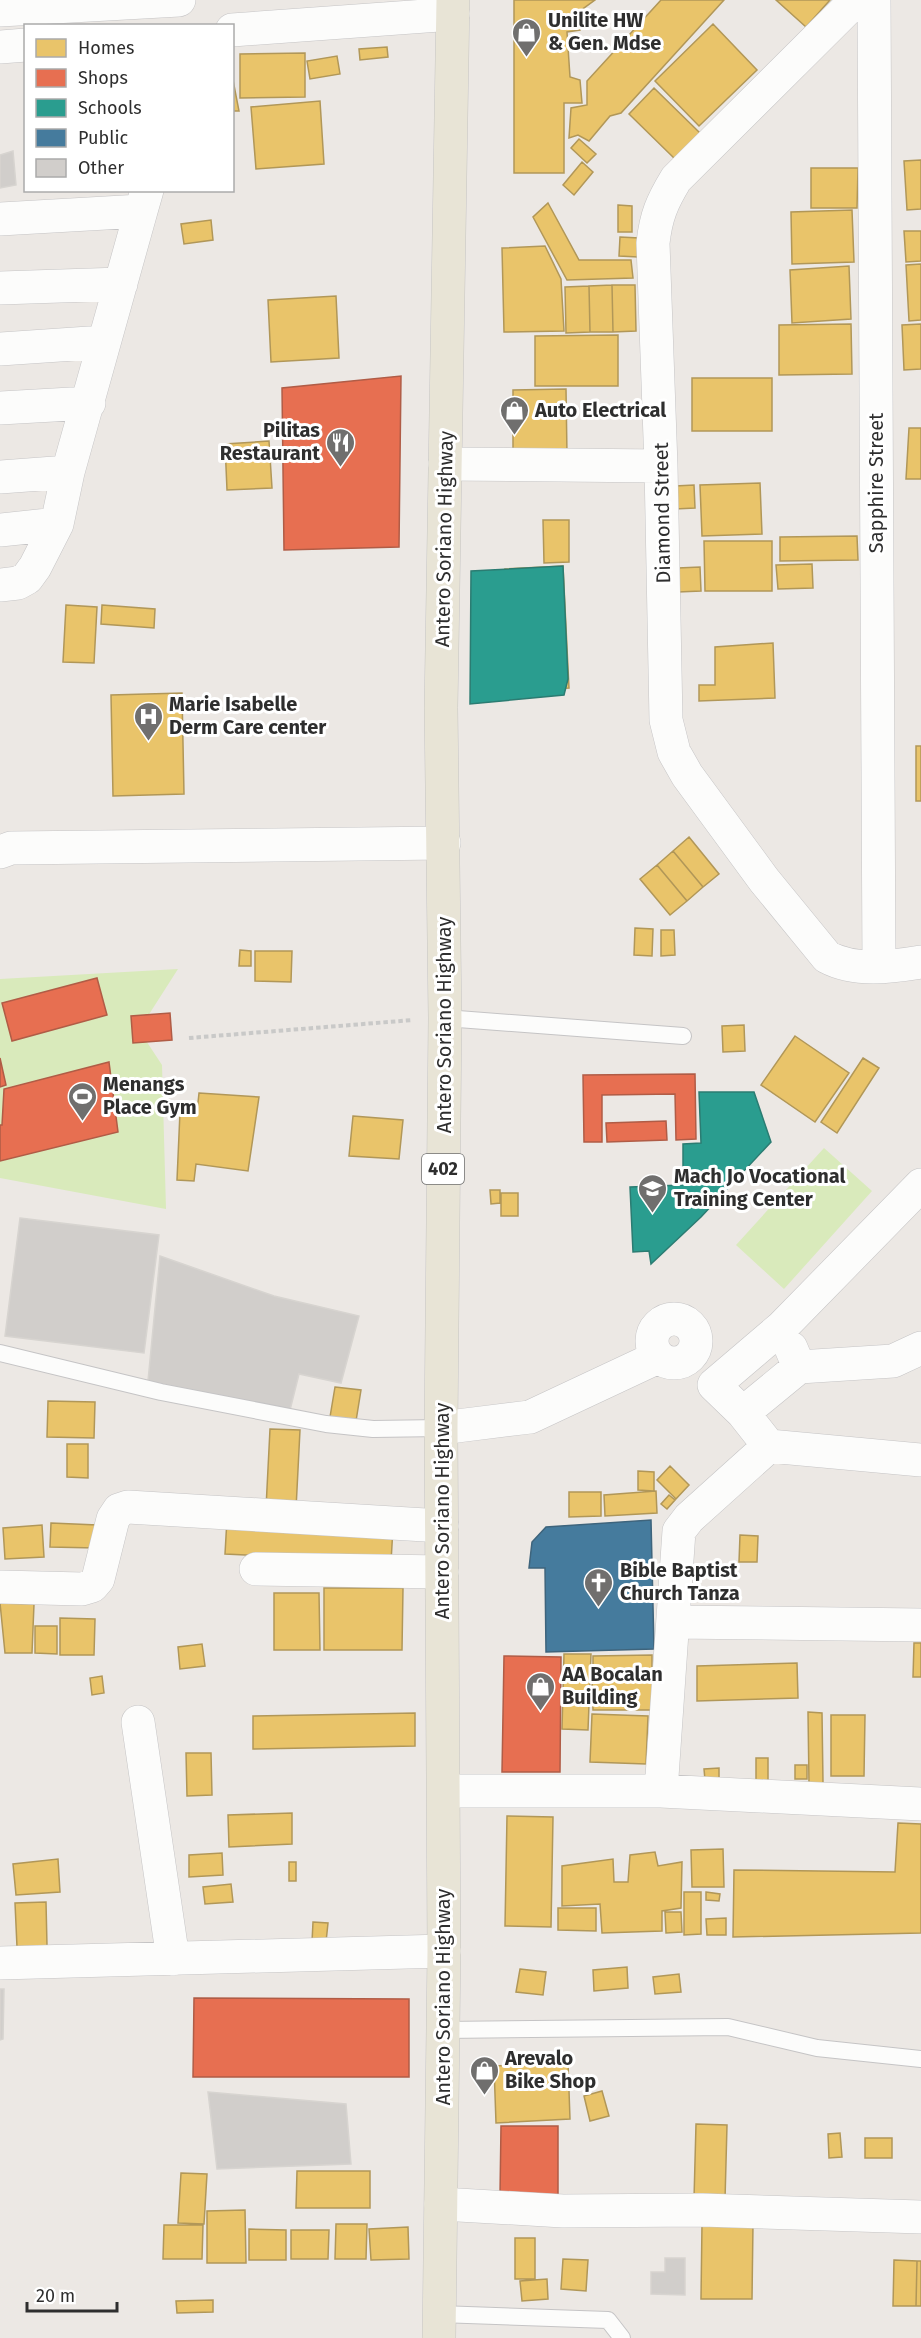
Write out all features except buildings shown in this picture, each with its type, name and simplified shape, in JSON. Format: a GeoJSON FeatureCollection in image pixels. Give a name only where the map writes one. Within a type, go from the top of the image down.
{"type":"FeatureCollection","features":[{"type":"Feature","properties":{"kind":"main road","name":"Antero Soriano Highway"},"geometry":{"type":"LineString","coordinates":[[439,2326],[444,2030],[441,1428],[445,1018],[441,708],[453,7]]}},
{"type":"Feature","properties":{"kind":"street","name":"Diamond Street"},"geometry":{"type":"LineString","coordinates":[[856,0],[695,158],[676,179],[663,200],[655,221],[653,243],[661,466],[666,720],[674,752],[687,775],[713,812],[827,957],[840,964],[879,967],[921,962]]}},
{"type":"Feature","properties":{"kind":"street","name":"Sapphire Street"},"geometry":{"type":"LineString","coordinates":[[874,0],[879,967]]}},
{"type":"Feature","properties":{"kind":"street"},"geometry":{"type":"LineString","coordinates":[[13,6],[160,1]]}},
{"type":"Feature","properties":{"kind":"street"},"geometry":{"type":"LineString","coordinates":[[234,30],[453,7]]}},
{"type":"Feature","properties":{"kind":"street"},"geometry":{"type":"LineString","coordinates":[[0,47],[24,45]]}},
{"type":"Feature","properties":{"kind":"street"},"geometry":{"type":"LineString","coordinates":[[0,219],[144,201],[68,472],[57,524],[27,578],[18,583],[0,585]]}},
{"type":"Feature","properties":{"kind":"street"},"geometry":{"type":"LineString","coordinates":[[0,288],[121,284]]}},
{"type":"Feature","properties":{"kind":"street"},"geometry":{"type":"LineString","coordinates":[[0,349],[104,342]]}},
{"type":"Feature","properties":{"kind":"street"},"geometry":{"type":"LineString","coordinates":[[0,408],[89,402]]}},
{"type":"Feature","properties":{"kind":"street"},"geometry":{"type":"LineString","coordinates":[[445,464],[661,466]]}},
{"type":"Feature","properties":{"kind":"street"},"geometry":{"type":"LineString","coordinates":[[0,477],[68,472]]}},
{"type":"Feature","properties":{"kind":"street"},"geometry":{"type":"LineString","coordinates":[[0,530],[57,524]]}},
{"type":"Feature","properties":{"kind":"street"},"geometry":{"type":"LineString","coordinates":[[0,852],[11,848],[444,843]]}},
{"type":"Feature","properties":{"kind":"street"},"geometry":{"type":"LineString","coordinates":[[714,1385],[782,1327],[921,1185]]}},
{"type":"Feature","properties":{"kind":"street"},"geometry":{"type":"LineString","coordinates":[[782,1327],[799,1367]]}},
{"type":"Feature","properties":{"kind":"street"},"geometry":{"type":"LineString","coordinates":[[743,1413],[799,1367],[892,1361],[921,1348]]}},
{"type":"Feature","properties":{"kind":"street"},"geometry":{"type":"LineString","coordinates":[[441,1428],[530,1418],[672,1359],[714,1385],[743,1413],[769,1446],[921,1460]]}},
{"type":"Feature","properties":{"kind":"street"},"geometry":{"type":"LineString","coordinates":[[661,1791],[679,1532],[689,1518],[769,1446]]}},
{"type":"Feature","properties":{"kind":"street"},"geometry":{"type":"LineString","coordinates":[[0,1587],[82,1589],[92,1586],[98,1579],[113,1519],[119,1510],[128,1507],[442,1526]]}},
{"type":"Feature","properties":{"kind":"street"},"geometry":{"type":"LineString","coordinates":[[256,1569],[442,1572]]}},
{"type":"Feature","properties":{"kind":"street"},"geometry":{"type":"LineString","coordinates":[[674,1622],[921,1625]]}},
{"type":"Feature","properties":{"kind":"street"},"geometry":{"type":"LineString","coordinates":[[138,1722],[173,1959]]}},
{"type":"Feature","properties":{"kind":"street"},"geometry":{"type":"LineString","coordinates":[[444,1791],[661,1791],[921,1804]]}},
{"type":"Feature","properties":{"kind":"street"},"geometry":{"type":"LineString","coordinates":[[0,1963],[444,1952]]}},
{"type":"Feature","properties":{"kind":"street"},"geometry":{"type":"LineString","coordinates":[[441,2204],[563,2211],[702,2210],[921,2217]]}},
{"type":"Feature","properties":{"kind":"lane"},"geometry":{"type":"LineString","coordinates":[[445,1018],[683,1036]]}},
{"type":"Feature","properties":{"kind":"lane"},"geometry":{"type":"LineString","coordinates":[[0,1353],[161,1392],[326,1424],[373,1429],[441,1428]]}},
{"type":"Feature","properties":{"kind":"lane"},"geometry":{"type":"LineString","coordinates":[[444,2030],[728,2027],[817,2048],[921,2059]]}},
{"type":"Feature","properties":{"kind":"lane"},"geometry":{"type":"LineString","coordinates":[[439,2326],[608,2320],[622,2338]]}},
{"type":"Feature","properties":{"kind":"path"},"geometry":{"type":"LineString","coordinates":[[189,1038],[445,1018]]}},
{"type":"Feature","properties":{"kind":"green space","name":"Menangs Place Gym"},"geometry":{"type":"Polygon","coordinates":[[[178,969],[139,1030],[162,1065],[166,1209],[0,1178],[0,979],[178,969]]]}},
{"type":"Feature","properties":{"kind":"green space"},"geometry":{"type":"Polygon","coordinates":[[[824,1148],[872,1191],[784,1289],[736,1245],[824,1148]]]}},
{"type":"Feature","properties":{"kind":"place","name":"Unilite HW & Gen. Mdse"},"geometry":{"type":"Point","coordinates":[527,58]}},
{"type":"Feature","properties":{"kind":"place","name":"Auto Electrical"},"geometry":{"type":"Point","coordinates":[514,436]}},
{"type":"Feature","properties":{"kind":"place","name":"Pilitas Restaurant"},"geometry":{"type":"Point","coordinates":[341,468]}},
{"type":"Feature","properties":{"kind":"place","name":"Marie Isabelle Derm Care center"},"geometry":{"type":"Point","coordinates":[148,742]}},
{"type":"Feature","properties":{"kind":"place","name":"Menangs Place Gym"},"geometry":{"type":"Point","coordinates":[82,1122]}},
{"type":"Feature","properties":{"kind":"place","name":"Mach Jo Vocational Training Center"},"geometry":{"type":"Point","coordinates":[653,1214]}},
{"type":"Feature","properties":{"kind":"place","name":"Bible Baptist Church Tanza"},"geometry":{"type":"Point","coordinates":[599,1608]}},
{"type":"Feature","properties":{"kind":"place","name":"AA Bocalan Building"},"geometry":{"type":"Point","coordinates":[541,1712]}},
{"type":"Feature","properties":{"kind":"place","name":"Arevalo Bike Shop"},"geometry":{"type":"Point","coordinates":[484,2096]}}]}
